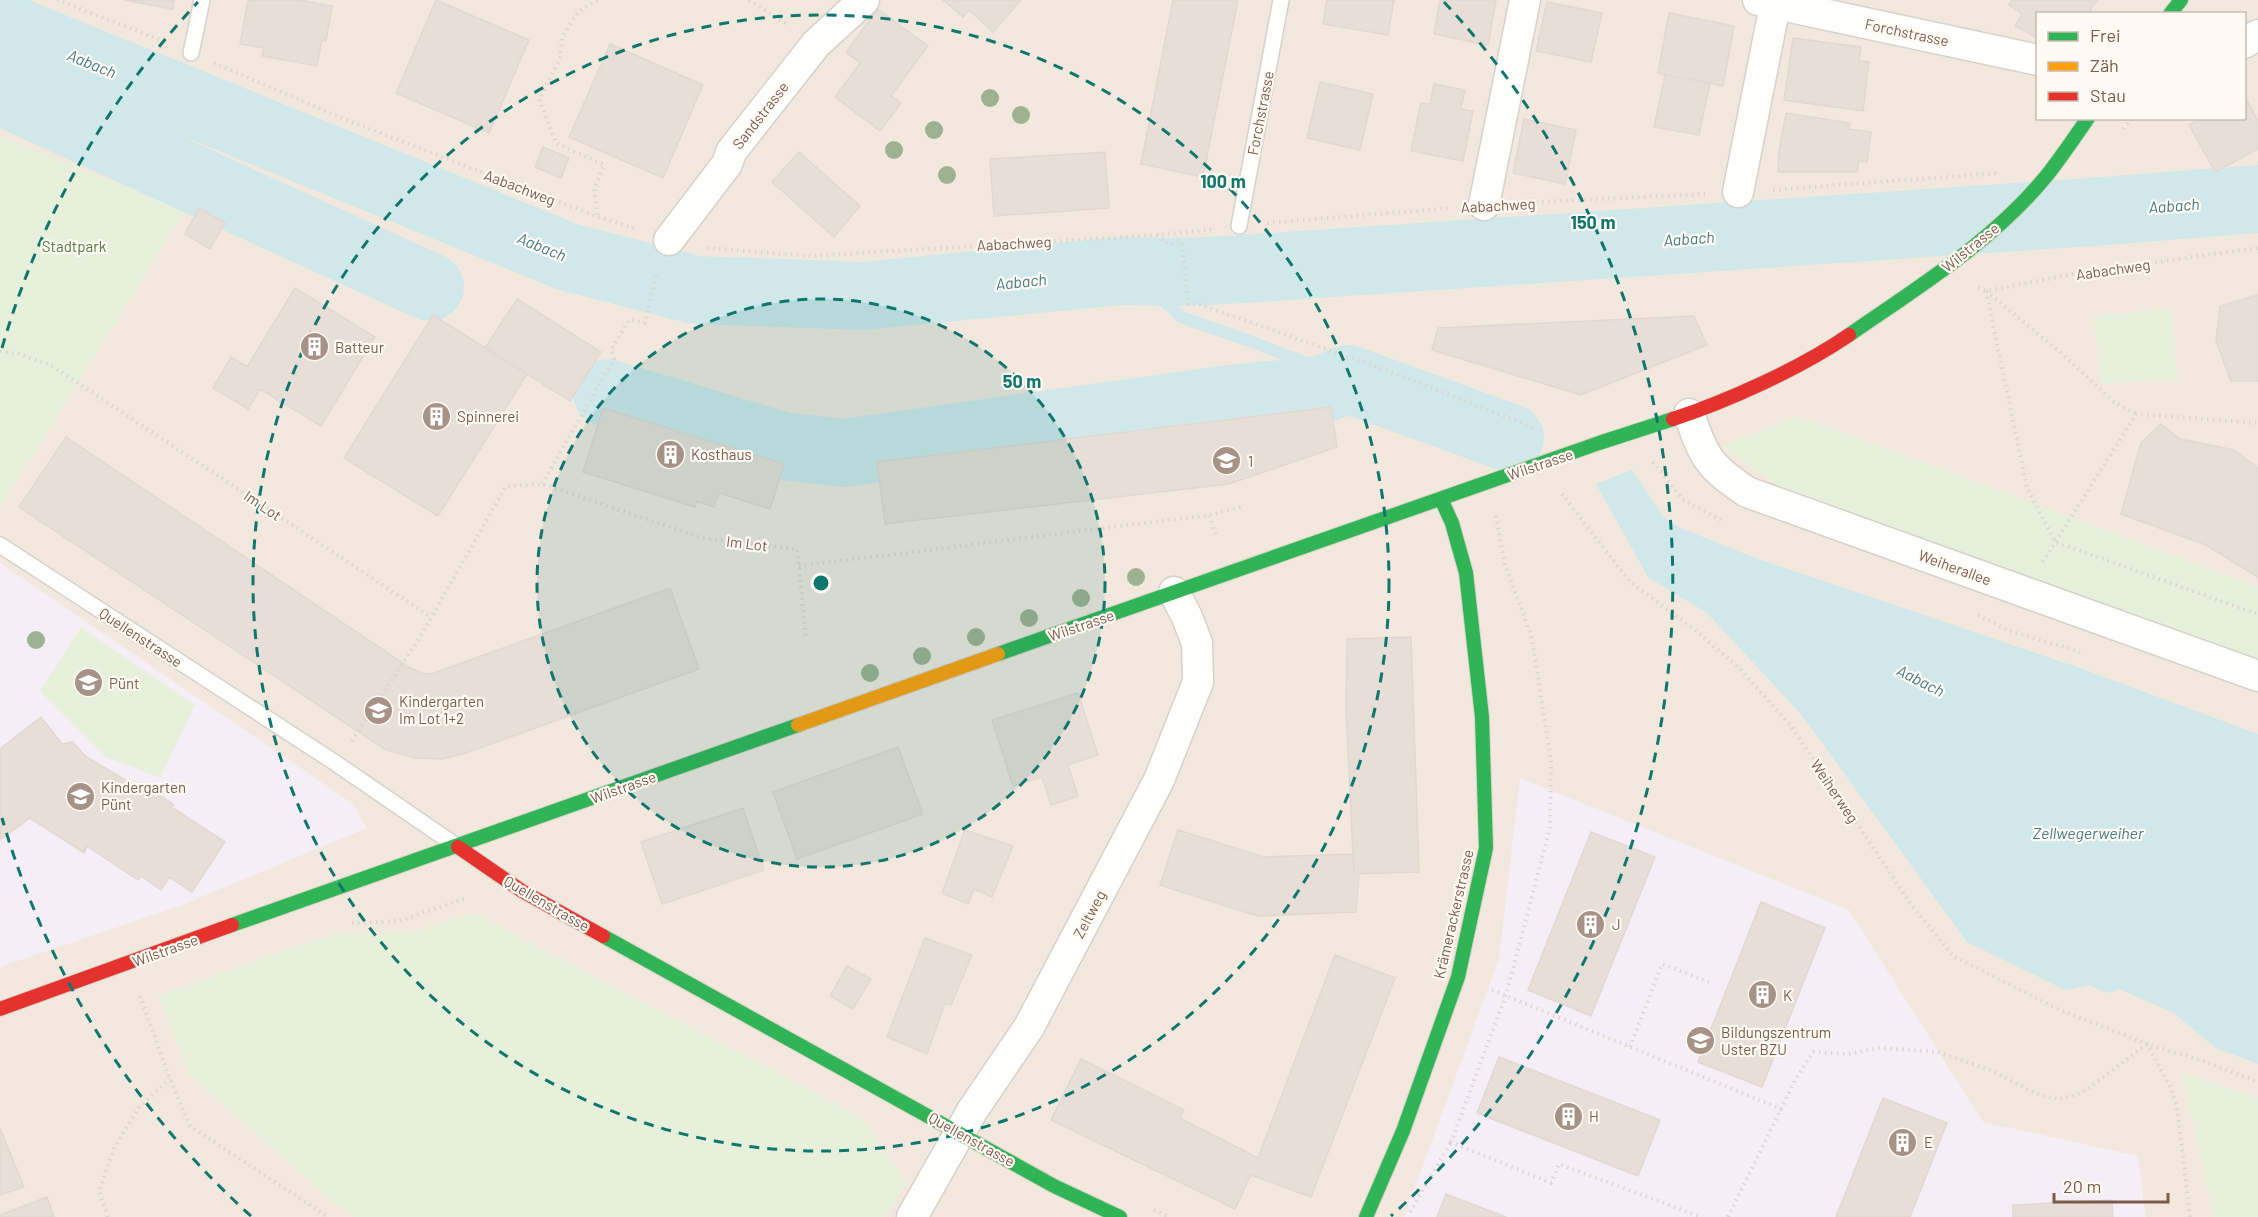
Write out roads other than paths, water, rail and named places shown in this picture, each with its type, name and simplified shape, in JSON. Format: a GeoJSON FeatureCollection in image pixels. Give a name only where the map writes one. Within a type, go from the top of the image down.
{"type":"FeatureCollection","features":[{"type":"Feature","properties":{"kind":"street","name":"Sandstrasse"},"geometry":{"type":"LineString","coordinates":[[669,240],[727,164],[731,152],[816,44],[864,0]]}},
{"type":"Feature","properties":{"kind":"street"},"geometry":{"type":"LineString","coordinates":[[1484,205],[1525,0]]}},
{"type":"Feature","properties":{"kind":"street"},"geometry":{"type":"LineString","coordinates":[[2172,12],[2181,0]]}},
{"type":"Feature","properties":{"kind":"street","name":"Forchstrasse"},"geometry":{"type":"LineString","coordinates":[[1738,192],[1770,1],[2036,60]]}},
{"type":"Feature","properties":{"kind":"street","name":"Wilstrasse"},"geometry":{"type":"LineString","coordinates":[[0,1009],[1174,592],[1599,443],[1689,414],[1754,386],[1827,350],[1953,263],[2005,219],[2047,175],[2087,120]]}},
{"type":"Feature","properties":{"kind":"street","name":"Weiherallee"},"geometry":{"type":"LineString","coordinates":[[1689,414],[1703,453],[1721,475],[1747,492],[2258,676]]}},
{"type":"Feature","properties":{"kind":"street","name":"Krämerackerstrasse"},"geometry":{"type":"LineString","coordinates":[[1366,1217],[1403,1131],[1458,978],[1485,848],[1482,717],[1466,573],[1452,524],[1441,499]]}},
{"type":"Feature","properties":{"kind":"street","name":"Zeltweg"},"geometry":{"type":"LineString","coordinates":[[912,1217],[959,1132],[1034,1017],[1159,780],[1198,682],[1197,642],[1174,592]]}},
{"type":"Feature","properties":{"kind":"street","name":"Quellenstrasse"},"geometry":{"type":"LineString","coordinates":[[458,847],[522,891],[1054,1186],[1120,1217]]}},
{"type":"Feature","properties":{"kind":"lane"},"geometry":{"type":"LineString","coordinates":[[191,52],[202,0]]}},
{"type":"Feature","properties":{"kind":"lane","name":"Forchstrasse"},"geometry":{"type":"LineString","coordinates":[[1239,226],[1281,0]]}},
{"type":"Feature","properties":{"kind":"lane","name":"Quellenstrasse"},"geometry":{"type":"LineString","coordinates":[[0,545],[337,764],[458,847]]}},
{"type":"Feature","properties":{"kind":"water","name":"Zellwegerweiher"},"geometry":{"type":"Polygon","coordinates":[[[1632,470],[1662,515],[1678,527],[1753,557],[2077,667],[2258,734],[2258,1064],[2216,1048],[2174,1013],[2119,989],[2106,993],[2089,985],[2065,990],[1967,942],[1801,714],[1707,613],[1648,577],[1596,484],[1632,470]]]}},
{"type":"Feature","properties":{"kind":"waterway","name":"Aabach"},"geometry":{"type":"LineString","coordinates":[[0,25],[568,257],[696,290],[863,296],[1120,271],[1227,270],[2258,199]]}},
{"type":"Feature","properties":{"kind":"waterway"},"geometry":{"type":"LineString","coordinates":[[0,91],[430,287]]}},
{"type":"Feature","properties":{"kind":"waterway","name":"Aabach"},"geometry":{"type":"LineString","coordinates":[[1120,271],[1170,306],[1181,317],[1348,379]]}},
{"type":"Feature","properties":{"kind":"waterway"},"geometry":{"type":"LineString","coordinates":[[607,393],[782,446],[844,453],[1230,399],[1321,390],[1348,379],[1510,438]]}},
{"type":"Feature","properties":{"kind":"place","name":"Batteur"},"geometry":{"type":"Point","coordinates":[314,347]}},
{"type":"Feature","properties":{"kind":"place","name":"Spinnerei"},"geometry":{"type":"Point","coordinates":[436,416]}},
{"type":"Feature","properties":{"kind":"place","name":"Kosthaus"},"geometry":{"type":"Point","coordinates":[670,454]}},
{"type":"Feature","properties":{"kind":"place","name":"1"},"geometry":{"type":"Point","coordinates":[1227,461]}},
{"type":"Feature","properties":{"kind":"place","name":"Pünt"},"geometry":{"type":"Point","coordinates":[88,683]}},
{"type":"Feature","properties":{"kind":"place","name":"Kindergarten Im Lot 1+2"},"geometry":{"type":"Point","coordinates":[378,710]}},
{"type":"Feature","properties":{"kind":"place","name":"Kindergarten Pünt"},"geometry":{"type":"Point","coordinates":[80,796]}},
{"type":"Feature","properties":{"kind":"place","name":"J"},"geometry":{"type":"Point","coordinates":[1591,924]}},
{"type":"Feature","properties":{"kind":"place","name":"K"},"geometry":{"type":"Point","coordinates":[1762,995]}},
{"type":"Feature","properties":{"kind":"place","name":"Bildungszentrum Uster BZU"},"geometry":{"type":"Point","coordinates":[1700,1041]}},
{"type":"Feature","properties":{"kind":"place","name":"H"},"geometry":{"type":"Point","coordinates":[1568,1116]}},
{"type":"Feature","properties":{"kind":"place","name":"E"},"geometry":{"type":"Point","coordinates":[1903,1142]}},
{"type":"Feature","properties":{"kind":"park label","name":"Stadtpark"},"geometry":{"type":"Point","coordinates":[74,246]}}]}
